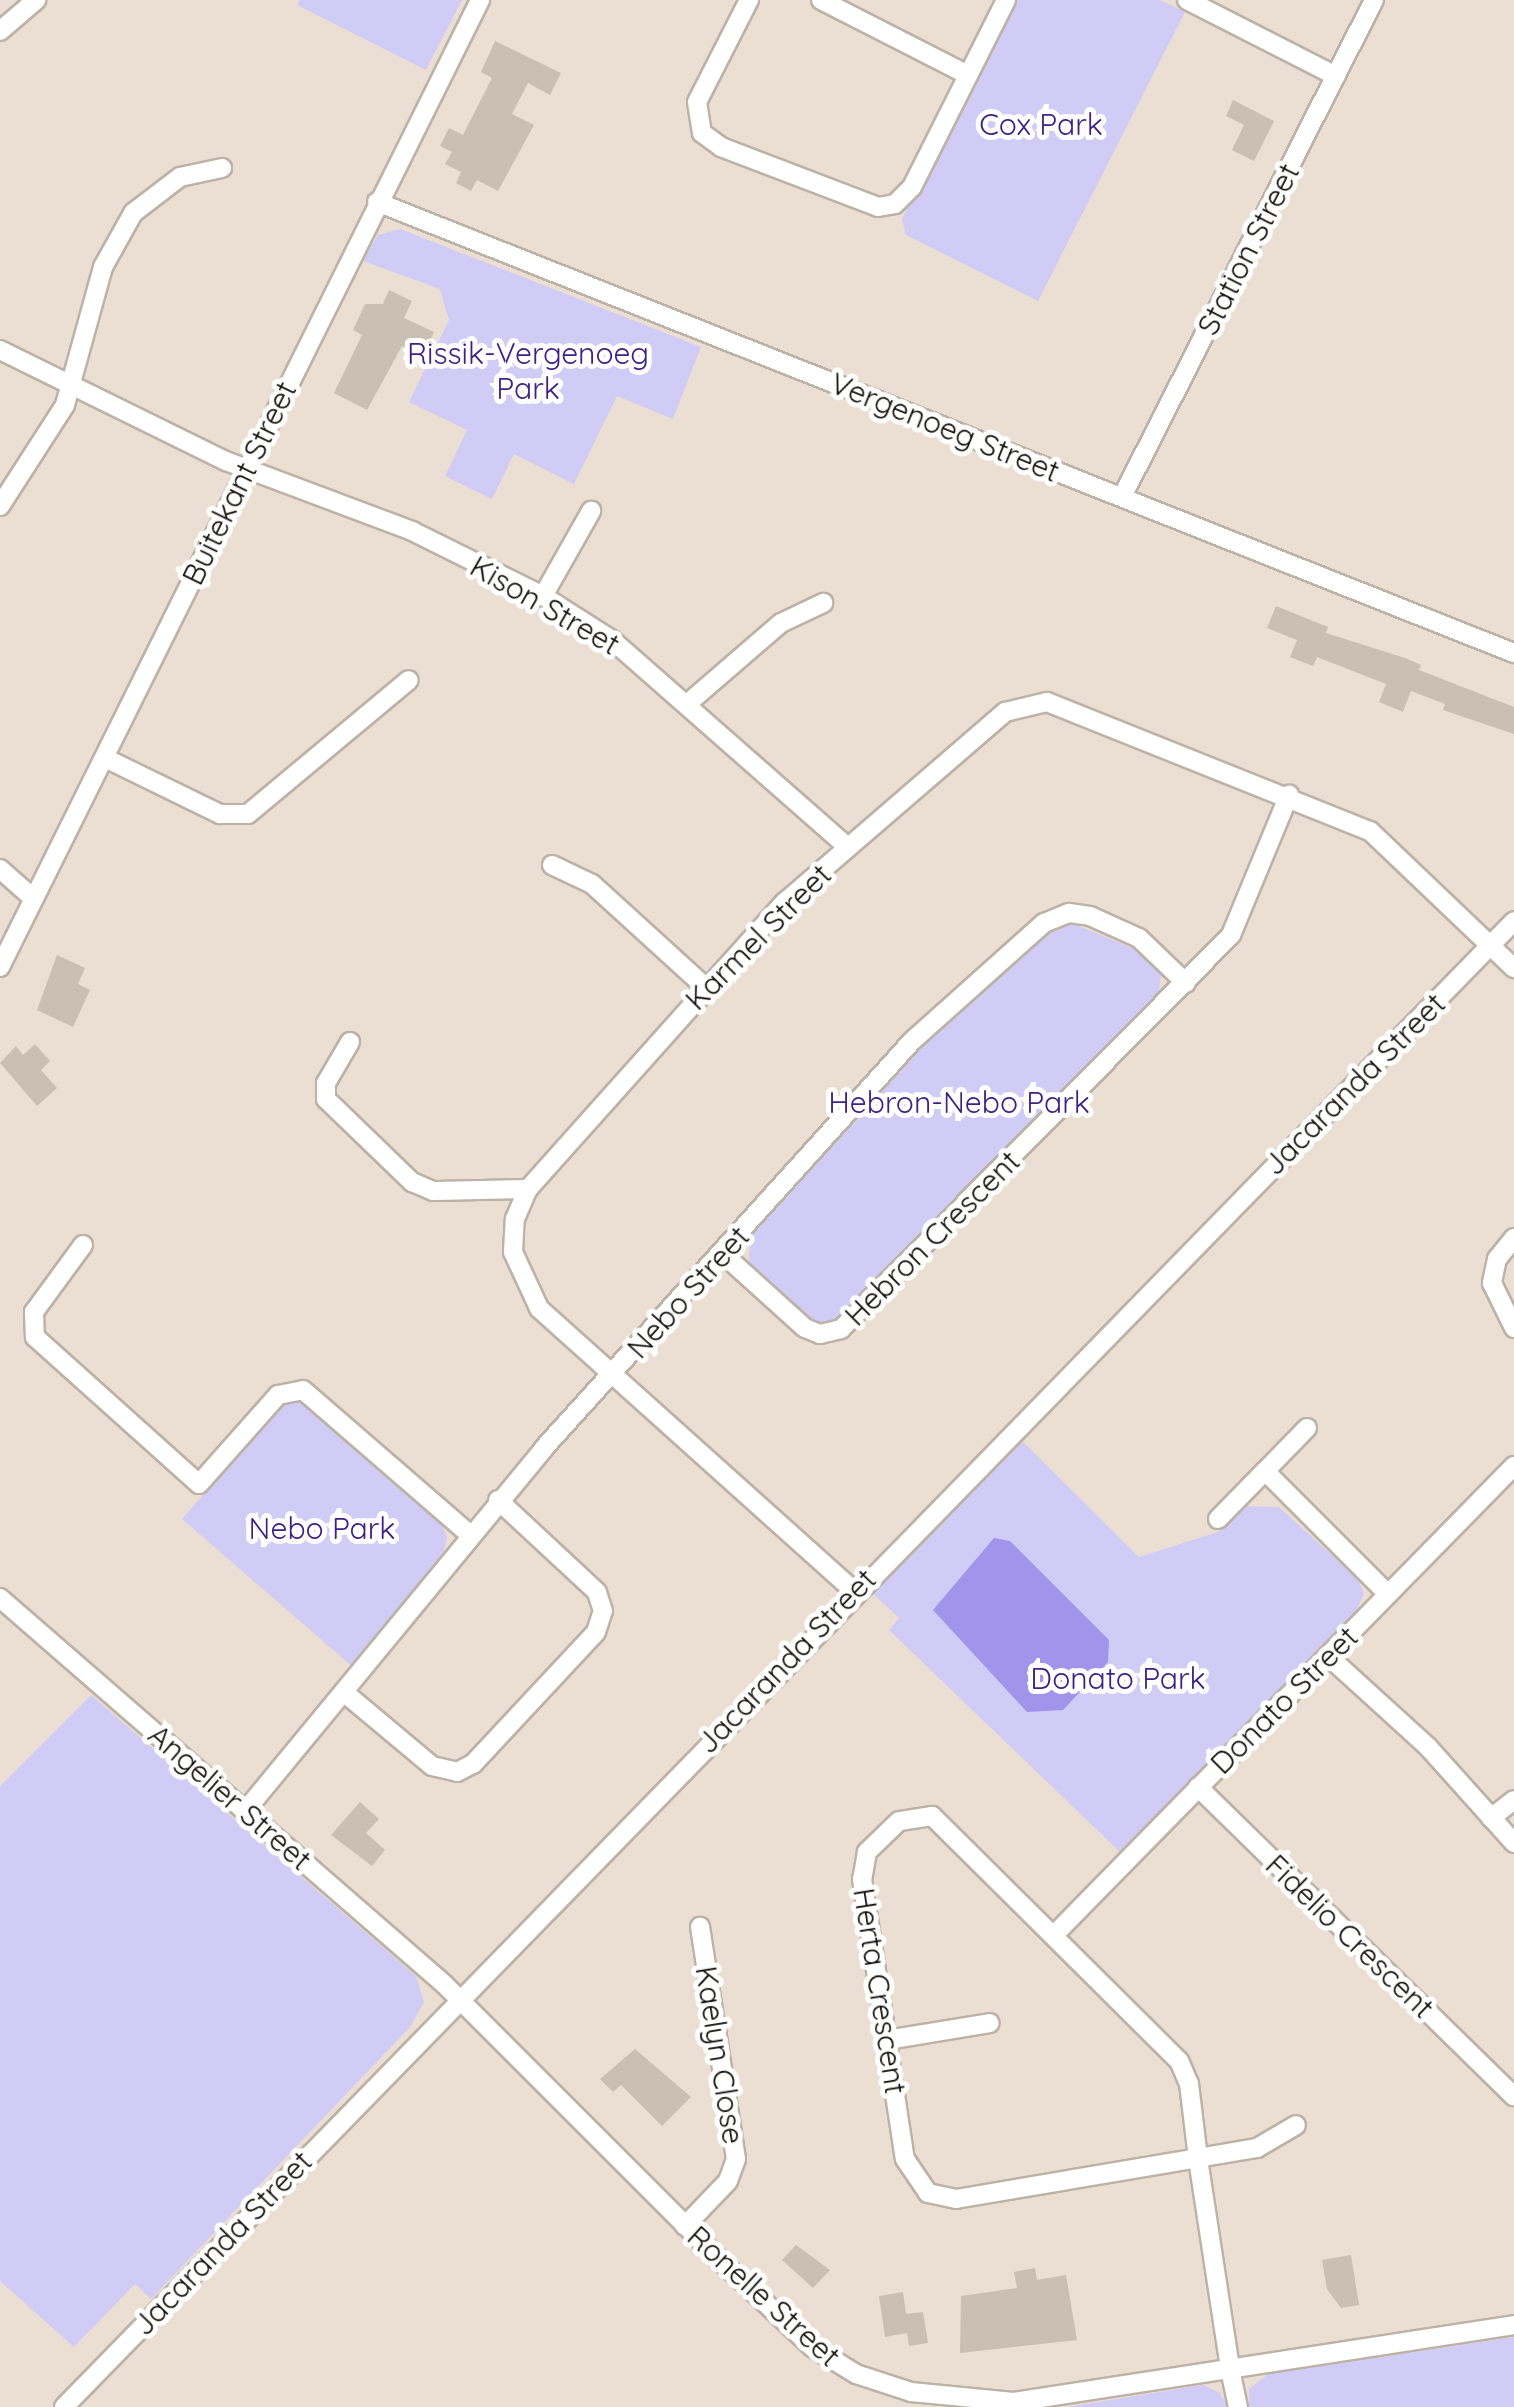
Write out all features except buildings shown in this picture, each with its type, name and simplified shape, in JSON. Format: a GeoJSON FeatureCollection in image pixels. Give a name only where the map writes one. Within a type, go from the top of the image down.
{"type":"FeatureCollection","features":[{"type":"Feature","properties":{"kind":"street"},"geometry":{"type":"LineString","coordinates":[[0,31],[36,0]]}},
{"type":"Feature","properties":{"kind":"street","name":"Buitekant Street"},"geometry":{"type":"LineString","coordinates":[[0,967],[480,0]]}},
{"type":"Feature","properties":{"kind":"street"},"geometry":{"type":"LineString","coordinates":[[749,0],[697,102],[702,133],[714,144],[868,206],[887,206],[907,194],[1006,0]]}},
{"type":"Feature","properties":{"kind":"street"},"geometry":{"type":"LineString","coordinates":[[821,0],[968,76]]}},
{"type":"Feature","properties":{"kind":"street"},"geometry":{"type":"LineString","coordinates":[[1187,0],[1336,76]]}},
{"type":"Feature","properties":{"kind":"street","name":"Station Street"},"geometry":{"type":"LineString","coordinates":[[1122,497],[1374,0]]}},
{"type":"Feature","properties":{"kind":"street"},"geometry":{"type":"LineString","coordinates":[[0,506],[72,386],[104,267],[133,213],[180,177],[222,168]]}},
{"type":"Feature","properties":{"kind":"street","name":"Vergenoeg Street"},"geometry":{"type":"LineString","coordinates":[[377,202],[1514,652]]}},
{"type":"Feature","properties":{"kind":"street","name":"Kison Street"},"geometry":{"type":"LineString","coordinates":[[0,350],[246,468],[412,531],[544,596],[612,640],[848,848]]}},
{"type":"Feature","properties":{"kind":"street"},"geometry":{"type":"LineString","coordinates":[[544,596],[591,511]]}},
{"type":"Feature","properties":{"kind":"street"},"geometry":{"type":"LineString","coordinates":[[686,704],[781,623],[823,603]]}},
{"type":"Feature","properties":{"kind":"street"},"geometry":{"type":"LineString","coordinates":[[105,758],[220,814],[248,814],[409,680]]}},
{"type":"Feature","properties":{"kind":"street","name":"Karmel Street"},"geometry":{"type":"LineString","coordinates":[[854,1591],[539,1308],[522,1282],[513,1236],[528,1189],[778,909],[996,718],[1035,702],[1058,704],[1289,795],[1382,840],[1514,968]]}},
{"type":"Feature","properties":{"kind":"street","name":"Hebron Crescent"},"geometry":{"type":"LineString","coordinates":[[723,1254],[805,1328],[820,1334],[841,1329],[1236,929],[1289,795]]}},
{"type":"Feature","properties":{"kind":"street"},"geometry":{"type":"LineString","coordinates":[[552,864],[592,884],[706,986]]}},
{"type":"Feature","properties":{"kind":"street"},"geometry":{"type":"LineString","coordinates":[[0,869],[34,899]]}},
{"type":"Feature","properties":{"kind":"street","name":"Nebo Street"},"geometry":{"type":"LineString","coordinates":[[246,1810],[346,1694],[468,1533],[912,1041],[1052,918],[1080,914],[1139,938],[1186,983]]}},
{"type":"Feature","properties":{"kind":"street","name":"Jacaranda Street"},"geometry":{"type":"LineString","coordinates":[[64,2407],[854,1591],[1514,922]]}},
{"type":"Feature","properties":{"kind":"street"},"geometry":{"type":"LineString","coordinates":[[350,1042],[326,1082],[326,1099],[412,1182],[433,1192],[528,1189]]}},
{"type":"Feature","properties":{"kind":"street"},"geometry":{"type":"LineString","coordinates":[[1514,1238],[1497,1259],[1492,1283],[1514,1328]]}},
{"type":"Feature","properties":{"kind":"street"},"geometry":{"type":"LineString","coordinates":[[83,1245],[34,1312],[35,1337],[200,1484],[278,1396],[304,1390],[468,1533]]}},
{"type":"Feature","properties":{"kind":"street"},"geometry":{"type":"LineString","coordinates":[[1218,1519],[1306,1428]]}},
{"type":"Feature","properties":{"kind":"street","name":"Donato Street"},"geometry":{"type":"LineString","coordinates":[[1055,1934],[1514,1466]]}},
{"type":"Feature","properties":{"kind":"street"},"geometry":{"type":"LineString","coordinates":[[1265,1470],[1388,1594]]}},
{"type":"Feature","properties":{"kind":"street"},"geometry":{"type":"LineString","coordinates":[[346,1694],[432,1766],[457,1772],[473,1764],[596,1632],[602,1611],[597,1592],[498,1500]]}},
{"type":"Feature","properties":{"kind":"street","name":"Angelier Street"},"geometry":{"type":"LineString","coordinates":[[0,1598],[457,1998]]}},
{"type":"Feature","properties":{"kind":"street"},"geometry":{"type":"LineString","coordinates":[[1328,1656],[1428,1747],[1514,1843]]}},
{"type":"Feature","properties":{"kind":"street","name":"Fidelio Crescent"},"geometry":{"type":"LineString","coordinates":[[1198,1787],[1510,2085]]}},
{"type":"Feature","properties":{"kind":"street"},"geometry":{"type":"LineString","coordinates":[[1491,1818],[1514,1800]]}},
{"type":"Feature","properties":{"kind":"street","name":"Herta Crescent"},"geometry":{"type":"LineString","coordinates":[[1198,2158],[942,2199],[920,2188],[910,2173],[862,1864],[899,1821],[918,1814],[944,1826],[1179,2061],[1189,2084],[1238,2407]]}},
{"type":"Feature","properties":{"kind":"street","name":"Kaelyn Close"},"geometry":{"type":"LineString","coordinates":[[686,2226],[728,2181],[736,2159],[700,1927]]}},
{"type":"Feature","properties":{"kind":"street","name":"Ronelle Street"},"geometry":{"type":"LineString","coordinates":[[457,1998],[686,2226],[824,2356],[904,2390],[1014,2402],[1514,2325]]}},
{"type":"Feature","properties":{"kind":"street"},"geometry":{"type":"LineString","coordinates":[[888,2040],[990,2024]]}},
{"type":"Feature","properties":{"kind":"street"},"geometry":{"type":"LineString","coordinates":[[1198,2158],[1266,2145],[1296,2125]]}},
{"type":"Feature","properties":{"kind":"green space"},"geometry":{"type":"Polygon","coordinates":[[[300,0],[462,0],[426,70],[297,5],[300,0]]]}},
{"type":"Feature","properties":{"kind":"green space","name":"Cox Park"},"geometry":{"type":"Polygon","coordinates":[[[1017,0],[1160,0],[1185,12],[1038,301],[906,235],[902,219],[1017,0]]]}},
{"type":"Feature","properties":{"kind":"green space","name":"Rissik-Vergenoeg Park"},"geometry":{"type":"Polygon","coordinates":[[[400,229],[701,347],[673,419],[617,396],[574,484],[514,454],[492,499],[445,476],[467,430],[409,402],[449,320],[440,289],[363,261],[378,235],[400,229]]]}},
{"type":"Feature","properties":{"kind":"green space","name":"Hebron-Nebo Park"},"geometry":{"type":"Polygon","coordinates":[[[1069,922],[1144,953],[1161,974],[1158,997],[836,1322],[813,1322],[749,1265],[750,1237],[916,1048],[1049,930],[1069,922]]]}},
{"type":"Feature","properties":{"kind":"green space","name":"Nebo Park"},"geometry":{"type":"Polygon","coordinates":[[[301,1399],[441,1522],[447,1537],[444,1551],[354,1668],[182,1519],[281,1405],[301,1399]]]}},
{"type":"Feature","properties":{"kind":"green space","name":"Donato Park"},"geometry":{"type":"Polygon","coordinates":[[[1021,1440],[1139,1557],[1218,1532],[1245,1506],[1279,1507],[1357,1578],[1364,1593],[1356,1612],[1120,1852],[889,1630],[899,1618],[871,1592],[1021,1440]]]}},
{"type":"Feature","properties":{"kind":"green space"},"geometry":{"type":"Polygon","coordinates":[[[91,1695],[416,1976],[424,2002],[410,2027],[151,2299],[135,2284],[74,2347],[0,2281],[0,1786],[91,1695]]]}},
{"type":"Feature","properties":{"kind":"green space"},"geometry":{"type":"Polygon","coordinates":[[[1514,2337],[1514,2407],[1249,2407],[1249,2389],[1268,2374],[1514,2337]]]}},
{"type":"Feature","properties":{"kind":"green space"},"geometry":{"type":"Polygon","coordinates":[[[1203,2385],[1220,2393],[1228,2407],[1067,2407],[1203,2385]]]}},
{"type":"Feature","properties":{"kind":"shaded area"},"geometry":{"type":"Polygon","coordinates":[[[994,1538],[1010,1541],[1109,1640],[1108,1662],[1063,1710],[1027,1712],[933,1610],[994,1538]]]}}]}
